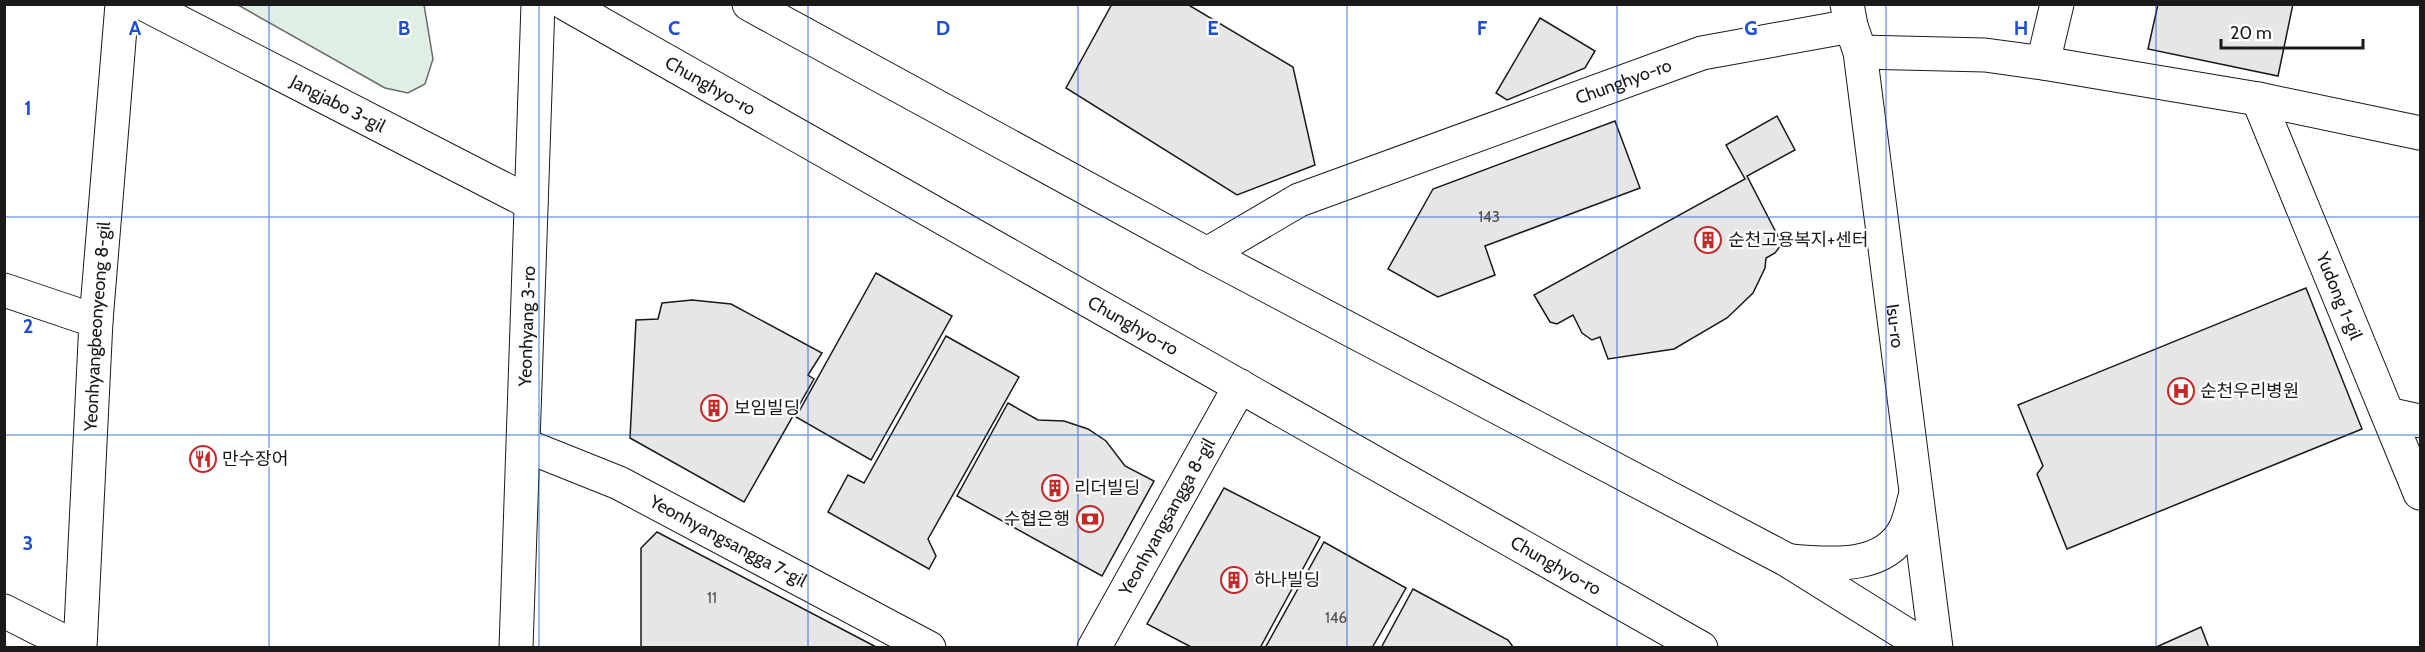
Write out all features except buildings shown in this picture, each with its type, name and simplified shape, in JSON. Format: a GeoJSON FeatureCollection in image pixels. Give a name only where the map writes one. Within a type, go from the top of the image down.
{"type":"FeatureCollection","features":[{"type":"Feature","properties":{"kind":"street","name":"Yeonhyangbeonyeong 8-gil"},"geometry":{"type":"LineString","coordinates":[[79,648],[96,321],[122,4]]}},
{"type":"Feature","properties":{"kind":"street","name":"Jangjabo 3-gil"},"geometry":{"type":"LineString","coordinates":[[144,4],[531,203]]}},
{"type":"Feature","properties":{"kind":"street","name":"Yeonhyang 3-ro"},"geometry":{"type":"LineString","coordinates":[[516,648],[538,4]]}},
{"type":"Feature","properties":{"kind":"street","name":"Chunghyo-ro"},"geometry":{"type":"LineString","coordinates":[[566,4],[1701,648]]}},
{"type":"Feature","properties":{"kind":"street"},"geometry":{"type":"LineString","coordinates":[[749,4],[1207,254],[1787,561],[1928,648]]}},
{"type":"Feature","properties":{"kind":"street"},"geometry":{"type":"LineString","coordinates":[[2043,63],[2057,4]]}},
{"type":"Feature","properties":{"kind":"street","name":"Chunghyo-ro"},"geometry":{"type":"LineString","coordinates":[[1207,254],[1299,200],[1702,53],[1853,28],[1985,55],[2258,99],[2421,133]]}},
{"type":"Feature","properties":{"kind":"street","name":"Isu-ro"},"geometry":{"type":"LineString","coordinates":[[1853,28],[1936,648]]}},
{"type":"Feature","properties":{"kind":"street","name":"Yudong 1-gil"},"geometry":{"type":"LineString","coordinates":[[2258,99],[2421,492]]}},
{"type":"Feature","properties":{"kind":"street"},"geometry":{"type":"LineString","coordinates":[[4,290],[96,321]]}},
{"type":"Feature","properties":{"kind":"street","name":"Yeonhyangsangga 8-gil"},"geometry":{"type":"LineString","coordinates":[[1094,648],[1240,386]]}},
{"type":"Feature","properties":{"kind":"street"},"geometry":{"type":"LineString","coordinates":[[2388,414],[2421,421]]}},
{"type":"Feature","properties":{"kind":"street","name":"Yeonhyangsangga 7-gil"},"geometry":{"type":"LineString","coordinates":[[524,445],[619,483],[928,648]]}},
{"type":"Feature","properties":{"kind":"street"},"geometry":{"type":"LineString","coordinates":[[1787,561],[1828,564],[1864,561],[1887,550],[1905,530],[1916,493]]}},
{"type":"Feature","properties":{"kind":"street"},"geometry":{"type":"LineString","coordinates":[[4,611],[79,648]]}},
{"type":"Feature","properties":{"kind":"green space"},"geometry":{"type":"Polygon","coordinates":[[[238,5],[424,5],[433,59],[425,84],[408,93],[385,88],[238,5]]]}},
{"type":"Feature","properties":{"kind":"place","name":"순천고용복지+센터"},"geometry":{"type":"Point","coordinates":[1708,240]}},
{"type":"Feature","properties":{"kind":"place","name":"순천우리병원"},"geometry":{"type":"Point","coordinates":[2181,391]}},
{"type":"Feature","properties":{"kind":"place","name":"보임빌딩"},"geometry":{"type":"Point","coordinates":[714,408]}},
{"type":"Feature","properties":{"kind":"place","name":"만수장어"},"geometry":{"type":"Point","coordinates":[203,459]}},
{"type":"Feature","properties":{"kind":"place","name":"리더빌딩"},"geometry":{"type":"Point","coordinates":[1055,488]}},
{"type":"Feature","properties":{"kind":"place","name":"수협은행"},"geometry":{"type":"Point","coordinates":[1090,519]}},
{"type":"Feature","properties":{"kind":"place","name":"하나빌딩"},"geometry":{"type":"Point","coordinates":[1234,580]}}]}
